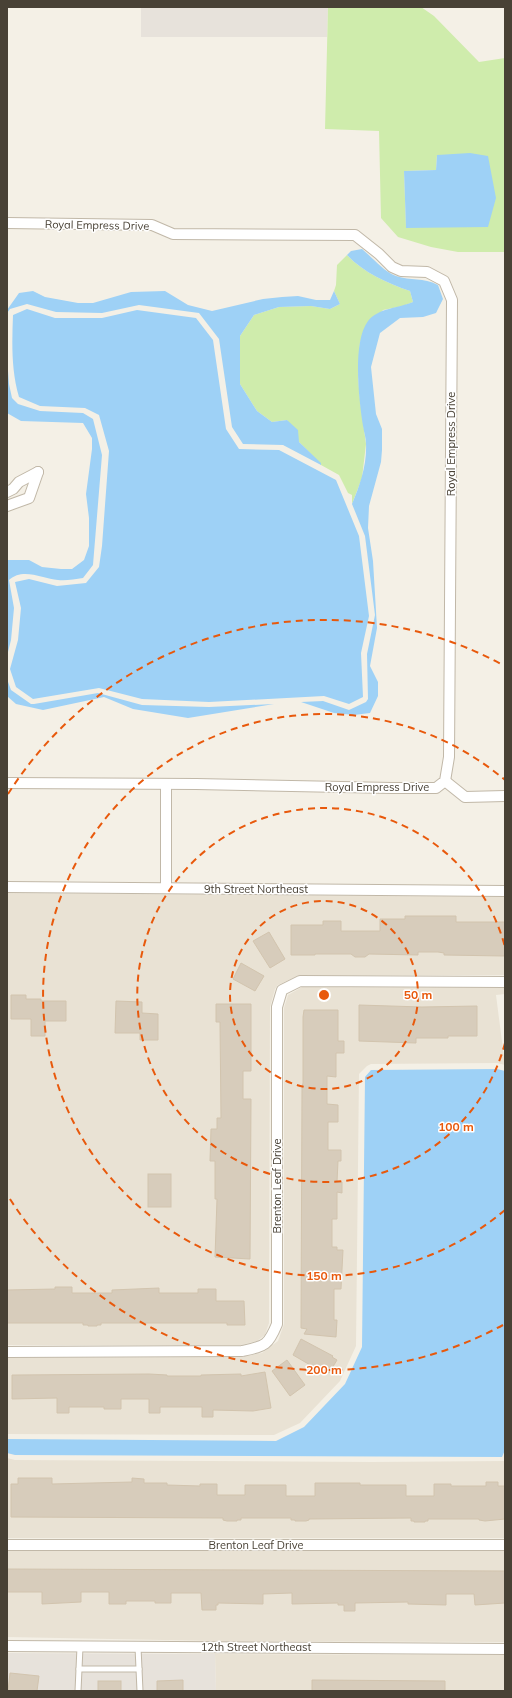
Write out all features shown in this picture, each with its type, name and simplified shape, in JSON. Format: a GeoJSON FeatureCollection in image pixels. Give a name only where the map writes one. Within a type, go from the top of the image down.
{"type":"FeatureCollection","features":[{"type":"Feature","properties":{"kind":"street","name":"Royal Empress Drive"},"geometry":{"type":"LineString","coordinates":[[7,223],[152,225],[173,234],[355,235],[380,254],[392,267],[402,271],[427,272],[444,281],[452,300],[449,757],[445,781],[436,788],[7,783]]}},
{"type":"Feature","properties":{"kind":"street"},"geometry":{"type":"LineString","coordinates":[[7,492],[13,489],[19,482],[38,472],[29,498],[7,506]]}},
{"type":"Feature","properties":{"kind":"street"},"geometry":{"type":"LineString","coordinates":[[445,781],[465,797],[505,796]]}},
{"type":"Feature","properties":{"kind":"street"},"geometry":{"type":"LineString","coordinates":[[166,784],[166,888]]}},
{"type":"Feature","properties":{"kind":"street","name":"9th Street Northeast"},"geometry":{"type":"LineString","coordinates":[[7,886],[505,891]]}},
{"type":"Feature","properties":{"kind":"street","name":"Brenton Leaf Drive"},"geometry":{"type":"LineString","coordinates":[[7,1352],[242,1351],[260,1347],[271,1339],[277,1324],[277,1007],[282,990],[300,981],[505,982]]}},
{"type":"Feature","properties":{"kind":"street","name":"Brenton Leaf Drive"},"geometry":{"type":"LineString","coordinates":[[7,1545],[505,1545]]}},
{"type":"Feature","properties":{"kind":"street","name":"12th Street Northeast"},"geometry":{"type":"LineString","coordinates":[[7,1646],[505,1649]]}},
{"type":"Feature","properties":{"kind":"lane"},"geometry":{"type":"LineString","coordinates":[[78,1691],[80,1646]]}},
{"type":"Feature","properties":{"kind":"lane"},"geometry":{"type":"LineString","coordinates":[[138,1647],[140,1691]]}},
{"type":"Feature","properties":{"kind":"lane"},"geometry":{"type":"LineString","coordinates":[[79,1669],[139,1669]]}},
{"type":"Feature","properties":{"kind":"shaded area"},"geometry":{"type":"Polygon","coordinates":[[[141,7],[328,7],[327,37],[141,37],[141,7]]]}},
{"type":"Feature","properties":{"kind":"shaded area"},"geometry":{"type":"Polygon","coordinates":[[[7,893],[505,897],[505,975],[300,975],[278,985],[275,989],[270,1007],[269,1323],[265,1335],[257,1341],[241,1345],[7,1345],[7,893]]]}},
{"type":"Feature","properties":{"kind":"shaded area"},"geometry":{"type":"Polygon","coordinates":[[[302,987],[505,988],[505,994],[496,995],[505,1065],[497,1063],[371,1064],[359,1074],[356,1346],[340,1381],[300,1423],[274,1435],[7,1434],[7,1358],[242,1357],[262,1353],[278,1341],[284,1324],[284,1008],[288,995],[302,987]]]}},
{"type":"Feature","properties":{"kind":"shaded area"},"geometry":{"type":"Polygon","coordinates":[[[7,1458],[15,1460],[372,1462],[505,1461],[505,1538],[7,1538],[7,1458]]]}},
{"type":"Feature","properties":{"kind":"shaded area"},"geometry":{"type":"Polygon","coordinates":[[[7,1551],[505,1551],[505,1642],[215,1641],[7,1637],[7,1551]]]}},
{"type":"Feature","properties":{"kind":"shaded area"},"geometry":{"type":"Polygon","coordinates":[[[7,1653],[215,1654],[216,1691],[7,1691],[7,1653]]]}},
{"type":"Feature","properties":{"kind":"shaded area"},"geometry":{"type":"Polygon","coordinates":[[[215,1654],[505,1655],[505,1691],[216,1691],[215,1654]]]}},
{"type":"Feature","properties":{"kind":"green space"},"geometry":{"type":"Polygon","coordinates":[[[328,7],[421,7],[434,16],[479,62],[505,58],[505,252],[458,252],[431,247],[398,237],[381,218],[379,131],[325,129],[328,7]],[[437,155],[436,170],[404,171],[406,227],[488,227],[437,155]]]}},
{"type":"Feature","properties":{"kind":"green space"},"geometry":{"type":"Polygon","coordinates":[[[347,255],[376,277],[410,291],[413,302],[403,306],[383,310],[360,342],[358,377],[366,444],[362,478],[352,504],[352,495],[348,493],[339,475],[321,465],[299,442],[287,420],[272,422],[257,411],[240,384],[240,336],[254,315],[279,307],[311,306],[330,309],[340,304],[334,291],[336,285],[337,265],[347,255]]]}},
{"type":"Feature","properties":{"kind":"water"},"geometry":{"type":"Polygon","coordinates":[[[470,153],[488,156],[496,198],[488,227],[406,228],[404,171],[436,170],[437,155],[470,153]]]}},
{"type":"Feature","properties":{"kind":"water"},"geometry":{"type":"Polygon","coordinates":[[[362,249],[382,268],[391,274],[427,281],[438,285],[443,299],[436,313],[423,317],[400,318],[380,333],[371,367],[376,414],[382,429],[381,462],[369,506],[368,528],[373,561],[377,628],[370,666],[378,682],[378,696],[370,713],[354,715],[334,713],[301,702],[323,701],[349,710],[366,702],[368,699],[367,654],[375,615],[365,536],[352,504],[358,490],[366,452],[366,440],[361,415],[358,357],[363,331],[368,321],[372,317],[377,313],[413,302],[410,291],[376,277],[347,255],[351,251],[362,249]]]}},
{"type":"Feature","properties":{"kind":"water"},"geometry":{"type":"Polygon","coordinates":[[[33,291],[45,297],[78,303],[93,303],[131,292],[165,291],[188,305],[212,311],[263,299],[282,297],[298,296],[316,300],[330,300],[334,291],[340,304],[330,309],[311,306],[279,307],[254,315],[240,336],[240,384],[257,411],[272,422],[287,420],[298,430],[299,442],[321,463],[321,465],[283,445],[243,444],[232,427],[219,339],[199,313],[139,305],[102,313],[56,312],[27,304],[10,309],[7,313],[7,310],[19,293],[33,291]]]}},
{"type":"Feature","properties":{"kind":"water"},"geometry":{"type":"Polygon","coordinates":[[[27,309],[55,318],[102,318],[137,310],[196,318],[213,340],[226,429],[239,449],[279,450],[336,480],[359,536],[369,616],[361,653],[363,697],[349,704],[324,696],[209,702],[142,699],[99,688],[33,699],[16,687],[10,669],[18,640],[21,608],[15,582],[29,579],[57,586],[86,583],[99,567],[109,451],[99,415],[85,408],[40,406],[19,397],[13,366],[13,315],[27,309]]]}},
{"type":"Feature","properties":{"kind":"water"},"geometry":{"type":"Polygon","coordinates":[[[7,358],[9,384],[12,398],[18,404],[40,411],[83,413],[93,419],[102,455],[93,565],[83,578],[61,580],[20,574],[9,580],[14,608],[11,640],[7,656],[7,560],[29,560],[42,567],[72,569],[84,560],[89,546],[89,518],[86,494],[92,438],[83,423],[21,421],[7,413],[7,358]]]}},
{"type":"Feature","properties":{"kind":"water"},"geometry":{"type":"Polygon","coordinates":[[[7,679],[11,690],[31,704],[98,693],[142,705],[209,707],[274,704],[188,718],[133,709],[104,697],[43,710],[16,704],[7,696],[7,679]]]}},
{"type":"Feature","properties":{"kind":"water"},"geometry":{"type":"Polygon","coordinates":[[[497,1069],[505,1071],[505,1450],[502,1457],[15,1455],[7,1453],[7,1439],[276,1441],[304,1427],[345,1384],[362,1347],[365,1077],[371,1070],[497,1069]]]}},
{"type":"Feature","properties":{"kind":"building"},"geometry":{"type":"Polygon","coordinates":[[[405,916],[456,916],[456,922],[505,922],[505,954],[504,956],[444,955],[444,953],[438,952],[418,952],[418,955],[369,954],[365,957],[355,957],[351,954],[291,955],[291,925],[323,925],[323,921],[341,921],[341,931],[380,931],[380,919],[405,919],[405,916]]]}},
{"type":"Feature","properties":{"kind":"building"},"geometry":{"type":"Polygon","coordinates":[[[269,932],[285,959],[270,968],[253,941],[269,932]]]}},
{"type":"Feature","properties":{"kind":"building"},"geometry":{"type":"Polygon","coordinates":[[[241,963],[264,976],[255,991],[233,979],[241,963]]]}},
{"type":"Feature","properties":{"kind":"building"},"geometry":{"type":"Polygon","coordinates":[[[11,995],[26,995],[26,999],[41,999],[41,1001],[66,1001],[66,1021],[45,1021],[45,1036],[31,1036],[31,1019],[11,1019],[11,995]]]}},
{"type":"Feature","properties":{"kind":"building"},"geometry":{"type":"Polygon","coordinates":[[[116,1001],[142,1002],[142,1013],[158,1014],[158,1040],[140,1040],[140,1033],[115,1033],[116,1001]]]}},
{"type":"Feature","properties":{"kind":"building"},"geometry":{"type":"Polygon","coordinates":[[[216,1004],[251,1004],[251,1071],[243,1071],[243,1099],[251,1099],[250,1259],[215,1257],[217,1199],[215,1199],[215,1161],[210,1161],[211,1129],[217,1129],[217,1118],[221,1118],[220,1022],[216,1022],[216,1004]]]}},
{"type":"Feature","properties":{"kind":"building"},"geometry":{"type":"Polygon","coordinates":[[[359,1005],[422,1007],[477,1006],[477,1036],[416,1038],[416,1043],[359,1041],[359,1005]]]}},
{"type":"Feature","properties":{"kind":"building"},"geometry":{"type":"Polygon","coordinates":[[[304,1010],[338,1010],[338,1041],[344,1041],[344,1053],[336,1053],[336,1077],[327,1076],[327,1104],[338,1105],[338,1122],[328,1122],[328,1150],[341,1150],[341,1161],[338,1161],[337,1182],[342,1182],[342,1193],[337,1192],[337,1219],[332,1219],[332,1247],[337,1247],[337,1250],[343,1250],[341,1289],[334,1289],[334,1320],[337,1320],[336,1337],[304,1334],[307,1329],[301,1328],[302,1087],[304,1010]]]}},
{"type":"Feature","properties":{"kind":"building"},"geometry":{"type":"Polygon","coordinates":[[[148,1174],[171,1174],[171,1207],[148,1207],[148,1174]]]}},
{"type":"Feature","properties":{"kind":"building"},"geometry":{"type":"Polygon","coordinates":[[[55,1287],[72,1287],[72,1293],[112,1293],[112,1290],[159,1288],[159,1293],[198,1293],[198,1289],[216,1289],[216,1301],[244,1301],[245,1325],[227,1325],[227,1323],[101,1323],[101,1325],[97,1326],[88,1326],[83,1325],[83,1323],[7,1323],[7,1290],[55,1289],[55,1287]]]}},
{"type":"Feature","properties":{"kind":"building"},"geometry":{"type":"Polygon","coordinates":[[[301,1339],[333,1356],[332,1357],[337,1360],[329,1373],[325,1370],[324,1373],[293,1355],[301,1339]]]}},
{"type":"Feature","properties":{"kind":"building"},"geometry":{"type":"Polygon","coordinates":[[[287,1360],[305,1385],[290,1396],[272,1371],[287,1360]]]}},
{"type":"Feature","properties":{"kind":"building"},"geometry":{"type":"Polygon","coordinates":[[[265,1372],[271,1408],[253,1411],[213,1410],[213,1417],[202,1417],[202,1407],[160,1407],[160,1413],[149,1413],[149,1399],[121,1399],[121,1409],[104,1409],[104,1407],[69,1407],[69,1413],[57,1413],[57,1398],[12,1399],[12,1375],[149,1374],[167,1376],[201,1376],[241,1374],[241,1376],[265,1372]]]}},
{"type":"Feature","properties":{"kind":"building"},"geometry":{"type":"Polygon","coordinates":[[[18,1478],[52,1478],[52,1484],[132,1482],[132,1478],[144,1479],[144,1483],[167,1483],[167,1485],[200,1486],[200,1484],[217,1484],[217,1495],[245,1495],[245,1485],[286,1485],[286,1496],[315,1496],[315,1483],[406,1485],[406,1496],[434,1496],[434,1484],[451,1484],[451,1486],[486,1486],[486,1482],[498,1482],[498,1486],[505,1486],[505,1519],[485,1521],[479,1519],[428,1519],[428,1521],[425,1522],[414,1522],[411,1521],[411,1518],[309,1519],[306,1521],[295,1521],[291,1520],[291,1518],[241,1518],[241,1520],[237,1521],[227,1521],[223,1520],[223,1518],[11,1517],[11,1484],[18,1484],[18,1478]]]}},
{"type":"Feature","properties":{"kind":"building"},"geometry":{"type":"Polygon","coordinates":[[[7,1569],[505,1571],[505,1603],[475,1605],[474,1594],[446,1594],[446,1605],[408,1604],[408,1602],[355,1603],[355,1611],[344,1611],[344,1605],[338,1605],[338,1603],[292,1604],[292,1593],[263,1594],[263,1604],[218,1603],[218,1605],[216,1605],[216,1610],[202,1610],[201,1593],[171,1593],[171,1603],[155,1603],[155,1601],[126,1601],[126,1604],[109,1604],[109,1592],[81,1592],[81,1602],[42,1604],[42,1592],[7,1592],[7,1569]]]}},
{"type":"Feature","properties":{"kind":"building"},"geometry":{"type":"Polygon","coordinates":[[[10,1673],[39,1676],[37,1691],[8,1691],[10,1673]]]}},
{"type":"Feature","properties":{"kind":"building"},"geometry":{"type":"Polygon","coordinates":[[[183,1680],[183,1691],[157,1691],[157,1681],[183,1680]]]}},
{"type":"Feature","properties":{"kind":"building"},"geometry":{"type":"Polygon","coordinates":[[[312,1680],[445,1681],[445,1691],[312,1691],[312,1680]]]}},
{"type":"Feature","properties":{"kind":"building"},"geometry":{"type":"Polygon","coordinates":[[[98,1681],[121,1681],[121,1691],[98,1691],[98,1681]]]}}]}
